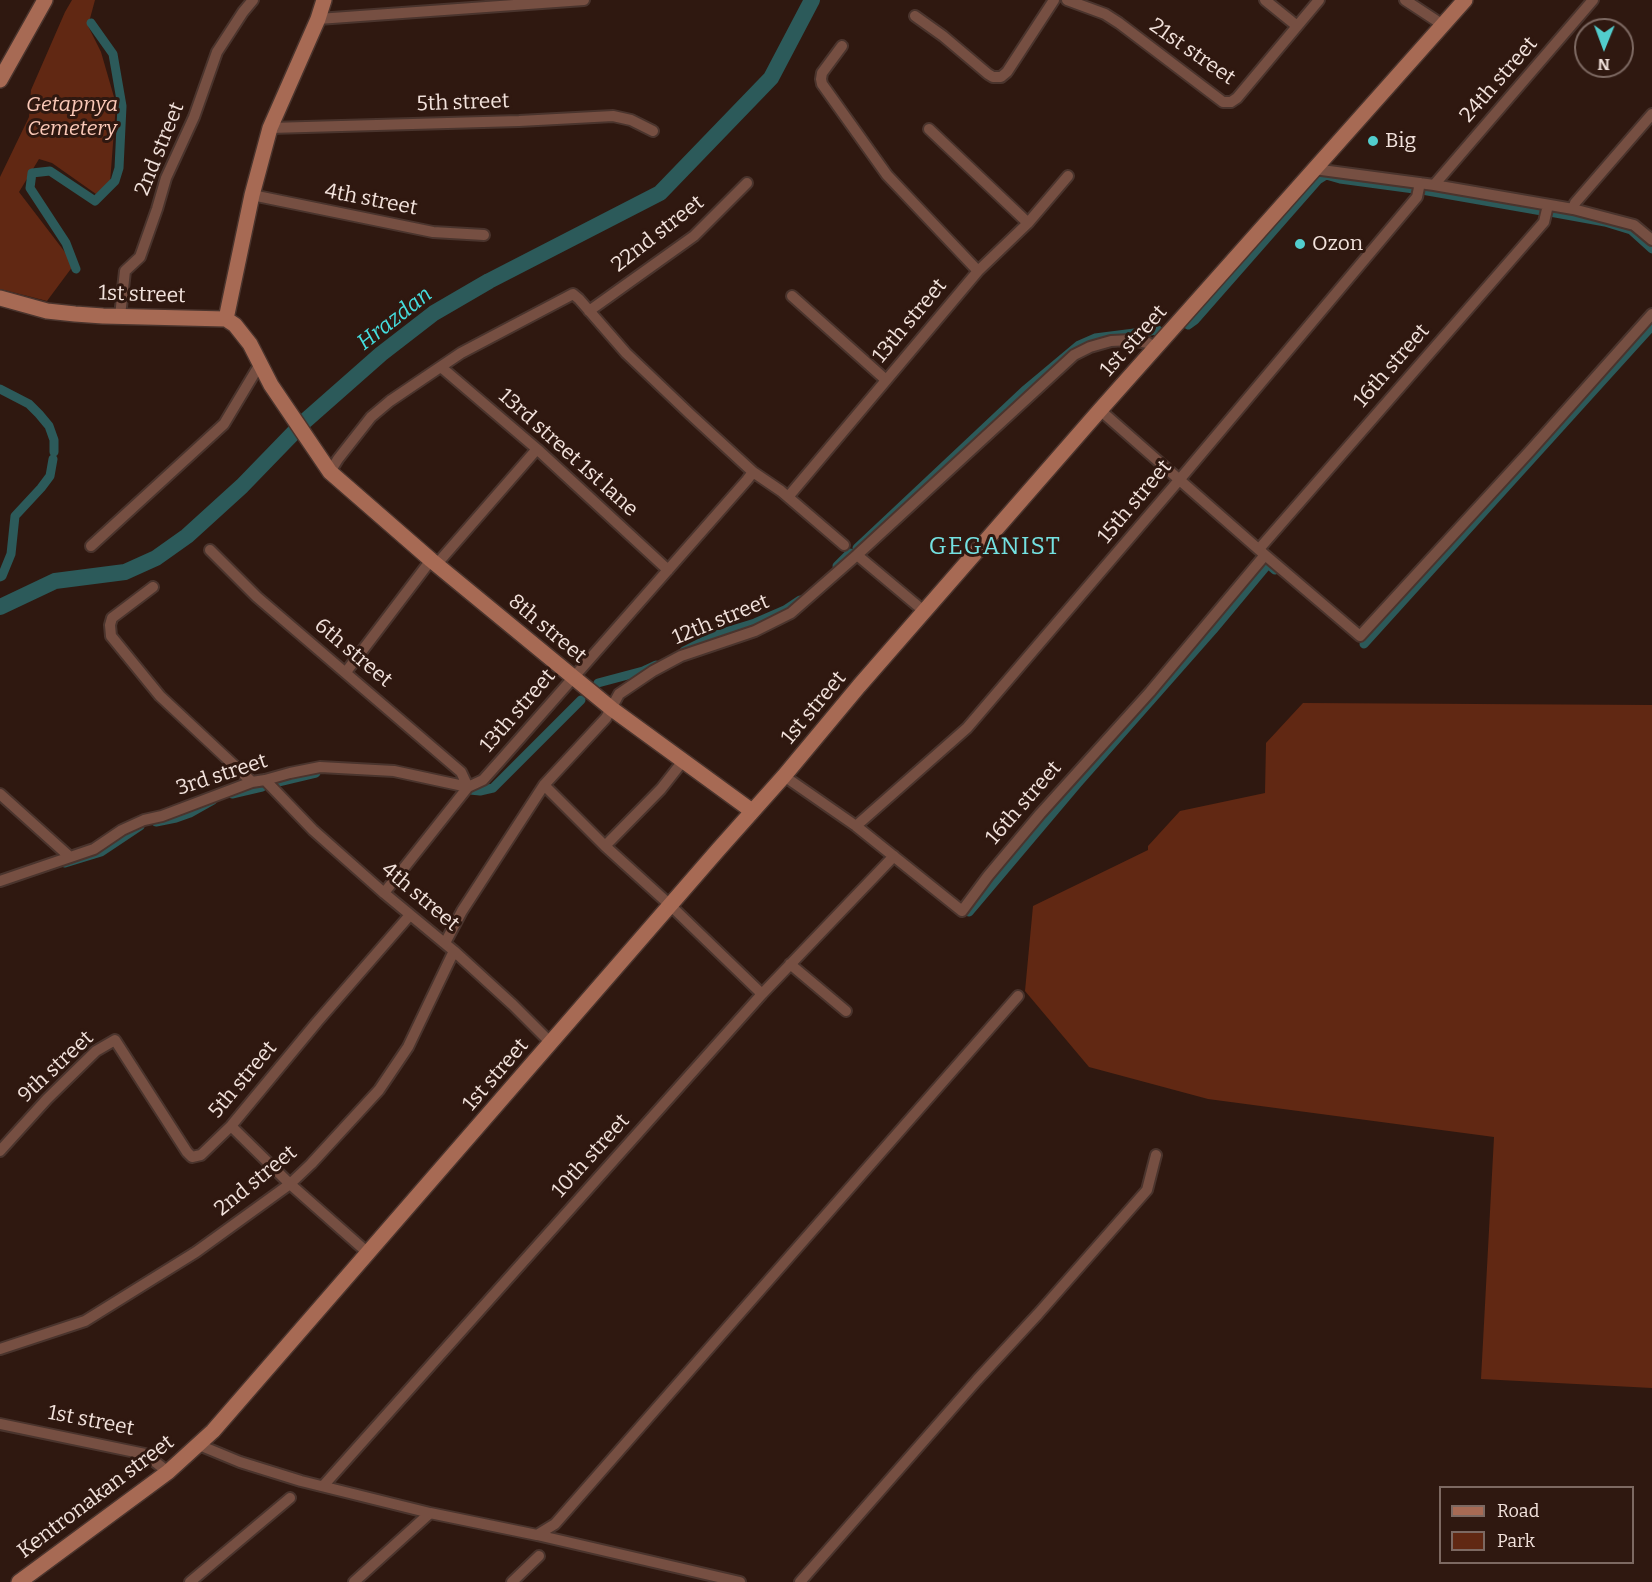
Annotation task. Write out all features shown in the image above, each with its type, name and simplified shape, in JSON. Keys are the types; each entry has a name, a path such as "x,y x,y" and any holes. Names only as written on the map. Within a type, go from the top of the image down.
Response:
{"main road":[{"path":"0,80 45,0"},
{"path":"260,364 250,344 235,325 226,319 252,195 270,128 318,19 324,0"},
{"name":"1st street","path":"199,1445 369,1253 1100,410 1465,0"},
{"name":"1st street","path":"0,298 47,311 103,316 226,319"},
{"name":"8th street","path":"260,364 271,385 328,470 573,678 752,811"},
{"name":"Kentronakan street","path":"19,1582 168,1472 199,1445"}],"street":[{"name":"2nd street","path":"120,316 125,271 140,257 166,178 194,117 217,52 253,0"},
{"path":"318,19 584,0"},
{"path":"915,16 988,74 997,77 1007,72 1054,0"},
{"name":"21st street","path":"1067,0 1105,14 1223,102 1231,102 1237,98 1297,26"},
{"path":"1265,0 1297,26 1318,0"},
{"path":"1405,0 1443,24"},
{"name":"24th street","path":"1434,185 1593,0"},
{"path":"842,46 822,73 822,84 887,175 978,271"},
{"path":"1573,209 1575,203 1652,114"},
{"name":"5th street","path":"270,128 613,116 631,120 653,131"},
{"path":"929,129 1028,223"},
{"path":"1314,169 1434,185 1573,209 1634,225 1652,240"},
{"name":"13th street","path":"788,497 978,271 1028,223 1068,176"},
{"name":"22nd street","path":"589,311 694,236 747,183"},
{"name":"15th street","path":"856,826 967,728 1417,197 1420,183"},
{"name":"4th street","path":"252,195 433,232 484,235"},
{"name":"16th street","path":"784,776 856,826 962,911 1040,814 1150,692 1262,552 1544,222 1548,205"},
{"path":"328,470 371,417 390,401 461,353 573,294 626,353 753,472 788,497 844,545"},
{"path":"792,296 886,380"},
{"path":"1100,410 1360,636 1652,314"},
{"name":"12th street","path":"445,943 462,911 544,785 606,718 619,694 653,671 681,656 755,631 791,613 1074,356 1090,347 1111,341 1131,340 1148,343 1156,348"},
{"path":"91,546 224,424 260,364"},
{"name":"13rd street 1st lane","path":"441,367 537,449 668,570"},
{"path":"346,672 434,562 537,449"},
{"name":"13th street","path":"384,893 468,787 483,780 753,472"},
{"name":"6th street","path":"210,550 257,597 461,772 468,787"},
{"path":"857,555 926,612"},
{"path":"153,587 112,618 111,636 160,696 252,782"},
{"path":"604,846 661,789 683,761"},
{"name":"3rd street","path":"0,881 94,849 122,830 144,820 162,816 252,782 321,768 394,771 468,787"},
{"name":"4th street","path":"265,780 313,830 454,951 551,1043"},
{"path":"544,785 604,846 670,905 762,994"},
{"path":"0,794 70,857"},
{"name":"10th street","path":"323,1486 762,994 894,856"},
{"name":"5th street","path":"115,1040 187,1152 192,1157 201,1155 231,1126 317,1022 411,915"},
{"name":"2nd street","path":"0,1349 85,1321 196,1252 290,1184 379,1090 408,1047 454,951"},
{"path":"790,964 846,1011"},
{"path":"537,1534 555,1524 1018,996"},
{"name":"9th street","path":"0,1150 96,1051 115,1040"},
{"path":"231,1126 290,1184 369,1253"},
{"path":"800,1582 1147,1190 1156,1155"},
{"name":"1st street","path":"0,1424 145,1454 168,1472"},
{"path":"199,1445 240,1462 323,1486 430,1513 537,1534 740,1582"},
{"path":"189,1582 290,1498"},
{"path":"354,1582 430,1513"},
{"path":"512,1582 539,1556"}],"green space":[{"name":"Getapnya Cemetery","path":"72,0 95,0 88,26 101,52 116,104 110,183 96,194 52,163 39,159 19,192 71,260 73,266 47,301 0,289 0,177 29,117 31,90"},
{"path":"1303,703 1652,705 1652,1388 1481,1379 1494,1137 1208,1099 1089,1067 1025,991 1033,906 1148,850 1148,846 1180,811 1265,793 1266,743"}],"waterway":[{"name":"Hrazdan","path":"0,607 55,581 125,572 156,558 187,536 242,486 305,421 381,354 434,313 489,281 660,193 771,78 812,0"},
{"path":"76,269 66,243 30,188 32,173 50,171 95,201 115,181 119,168 122,106 113,54 91,23"},
{"path":"1188,325 1195,320 1318,180 1326,175 1414,189"},
{"path":"1422,190 1542,211"},
{"path":"1550,212 1605,222 1631,230 1652,249"},
{"path":"1364,644 1652,326"},
{"path":"857,548 1024,391 1079,345 1095,338 1158,330"},
{"path":"0,389 29,404 39,414 49,426 54,440 54,452"},
{"path":"0,577 11,554 15,516 50,476 53,459"},
{"path":"837,566 850,553"},
{"path":"969,912 1268,564 1275,570"},
{"path":"684,651 716,635 755,623 785,610 800,600"},
{"path":"598,683 643,671 656,665"},
{"path":"470,790 480,791 493,788 581,700"},
{"path":"274,783 316,773"},
{"path":"232,794 262,787"},
{"path":"156,822 190,813 213,800"},
{"path":"65,863 101,852 140,826"}],"place":[{"name":"Big","path":"1373,141"},
{"name":"Ozon","path":"1300,244"}],"district":[{"name":"GEGANIST","path":"995,547"}]}
